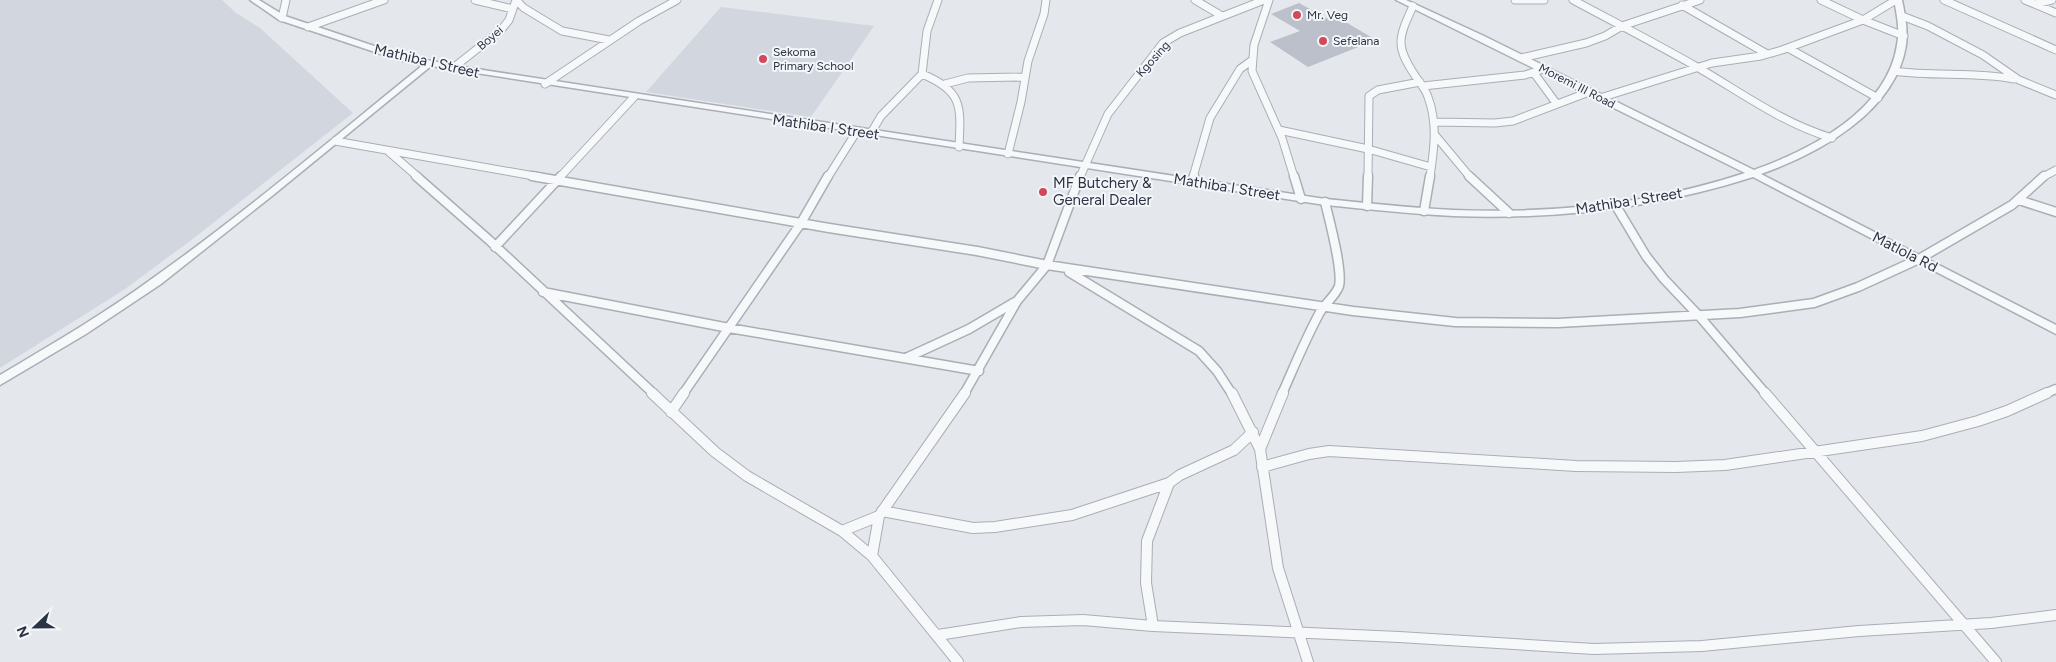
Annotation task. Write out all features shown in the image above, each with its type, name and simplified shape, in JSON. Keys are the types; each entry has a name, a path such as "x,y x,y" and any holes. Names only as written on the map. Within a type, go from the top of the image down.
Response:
{"street":[{"name":"Mathiba I Street","path":"254,0 282,18 402,58 545,84 1301,199 1424,211 1509,213 1616,206 1703,189 1754,174 1797,157 1832,138 1878,98 1894,71 1904,36 1902,16 1895,0"},
{"path":"282,18 286,0"},
{"path":"308,27 384,0"},
{"path":"475,0 513,9"},
{"path":"516,0 524,8 562,31 609,40"},
{"name":"Boyei","path":"453,68 501,30 509,20 516,0"},
{"path":"545,84 609,40 677,0"},
{"path":"871,133 881,116 922,74 927,31 938,0"},
{"path":"1008,154 1028,61 1044,14 1046,0"},
{"path":"1194,0 1222,16"},
{"name":"Kgosing","path":"1017,301 1047,265 1084,166 1108,114 1163,43 1180,33 1264,0"},
{"path":"1269,0 1254,44 1251,61 1255,79 1279,130 1301,199"},
{"name":"Moremi III Road","path":"1400,0 1754,174"},
{"path":"1515,0 1544,0"},
{"path":"1573,0 1697,66 1782,119 1808,131 1832,138"},
{"path":"1521,58 1586,43 1622,26 1700,0"},
{"path":"1821,0 1863,20 1904,36"},
{"path":"1600,98 1697,66 1767,54 1788,48 1863,20 1895,0"},
{"path":"1944,0 2056,50"},
{"path":"2025,0 2056,13"},
{"path":"2035,4 2052,0"},
{"path":"1682,5 1767,54"},
{"path":"1413,6 1401,33 1400,46 1410,68 1422,84 1430,101 1435,122 1431,168 1424,211"},
{"path":"1902,16 1932,28 1983,55 2019,80"},
{"path":"1788,48 1847,83 1878,98"},
{"path":"402,58 410,65 411,70 403,86"},
{"path":"1192,182 1210,118 1240,69 1251,61"},
{"path":"0,381 82,332 156,281 430,64"},
{"path":"403,86 426,75 453,68"},
{"path":"1367,206 1369,96 1378,90 1534,73 1543,69"},
{"path":"1894,71 1926,76 1987,74 2019,80 2056,95"},
{"path":"1534,73 1556,103"},
{"path":"922,74 945,84 952,91 959,109 960,147"},
{"path":"945,84 968,78 1025,77"},
{"path":"1435,122 1496,123 1513,120 1589,92"},
{"path":"495,247 634,97"},
{"path":"1279,130 1368,149 1431,168"},
{"path":"671,412 801,223 840,156 857,131"},
{"path":"1435,135 1476,184 1509,213"},
{"path":"335,141 801,223 977,251 1064,269 1400,317 1485,324 1558,324 1700,317 1814,304 1858,288 1919,259 2018,200 2044,176 2056,170"},
{"path":"388,151 495,247 715,452 747,476 842,531 872,556 958,662"},
{"name":"Matlola Rd","path":"1754,174 2056,330"},
{"path":"2018,200 2056,212"},
{"path":"1260,448 1306,336 1323,306 1337,291 1340,274 1325,202"},
{"path":"1616,206 1646,256 1664,279 1700,317 1996,662"},
{"path":"1064,269 1199,351 1216,369 1260,448 1278,568 1308,662"},
{"path":"542,292 729,328 978,371"},
{"path":"905,358 969,329 1017,301"},
{"path":"872,556 880,514 978,371 1017,301"},
{"path":"1262,467 1309,454 1329,451 1563,465 1695,468 1768,460 1815,450 1892,441 1931,434 2007,411 2056,389"},
{"path":"842,531 880,514 966,527 995,527 1072,515 1169,483 1180,475 1234,450 1252,432"},
{"path":"1153,626 1146,583 1147,541 1169,483"},
{"path":"938,635 1021,622 1083,620 1153,626 1299,631 1603,649 1702,646 1859,631 1964,625 2056,615"}],"shaded area":[{"path":"0,0 222,0 236,13 260,28 353,113 194,238 125,289 0,368"},
{"name":"Sekoma Primary School","path":"721,7 874,26 811,117 646,92"}],"building":[{"name":"Sefelana","path":"1299,3 1330,20 1337,17 1376,40 1308,67 1270,42 1300,31 1271,14"}],"place":[{"name":"Mr. Veg","path":"1297,15"},
{"name":"Sefelana","path":"1323,41"},
{"name":"Sekoma Primary School","path":"763,59"},
{"name":"MF Butchery & General Dealer","path":"1043,192"}]}
